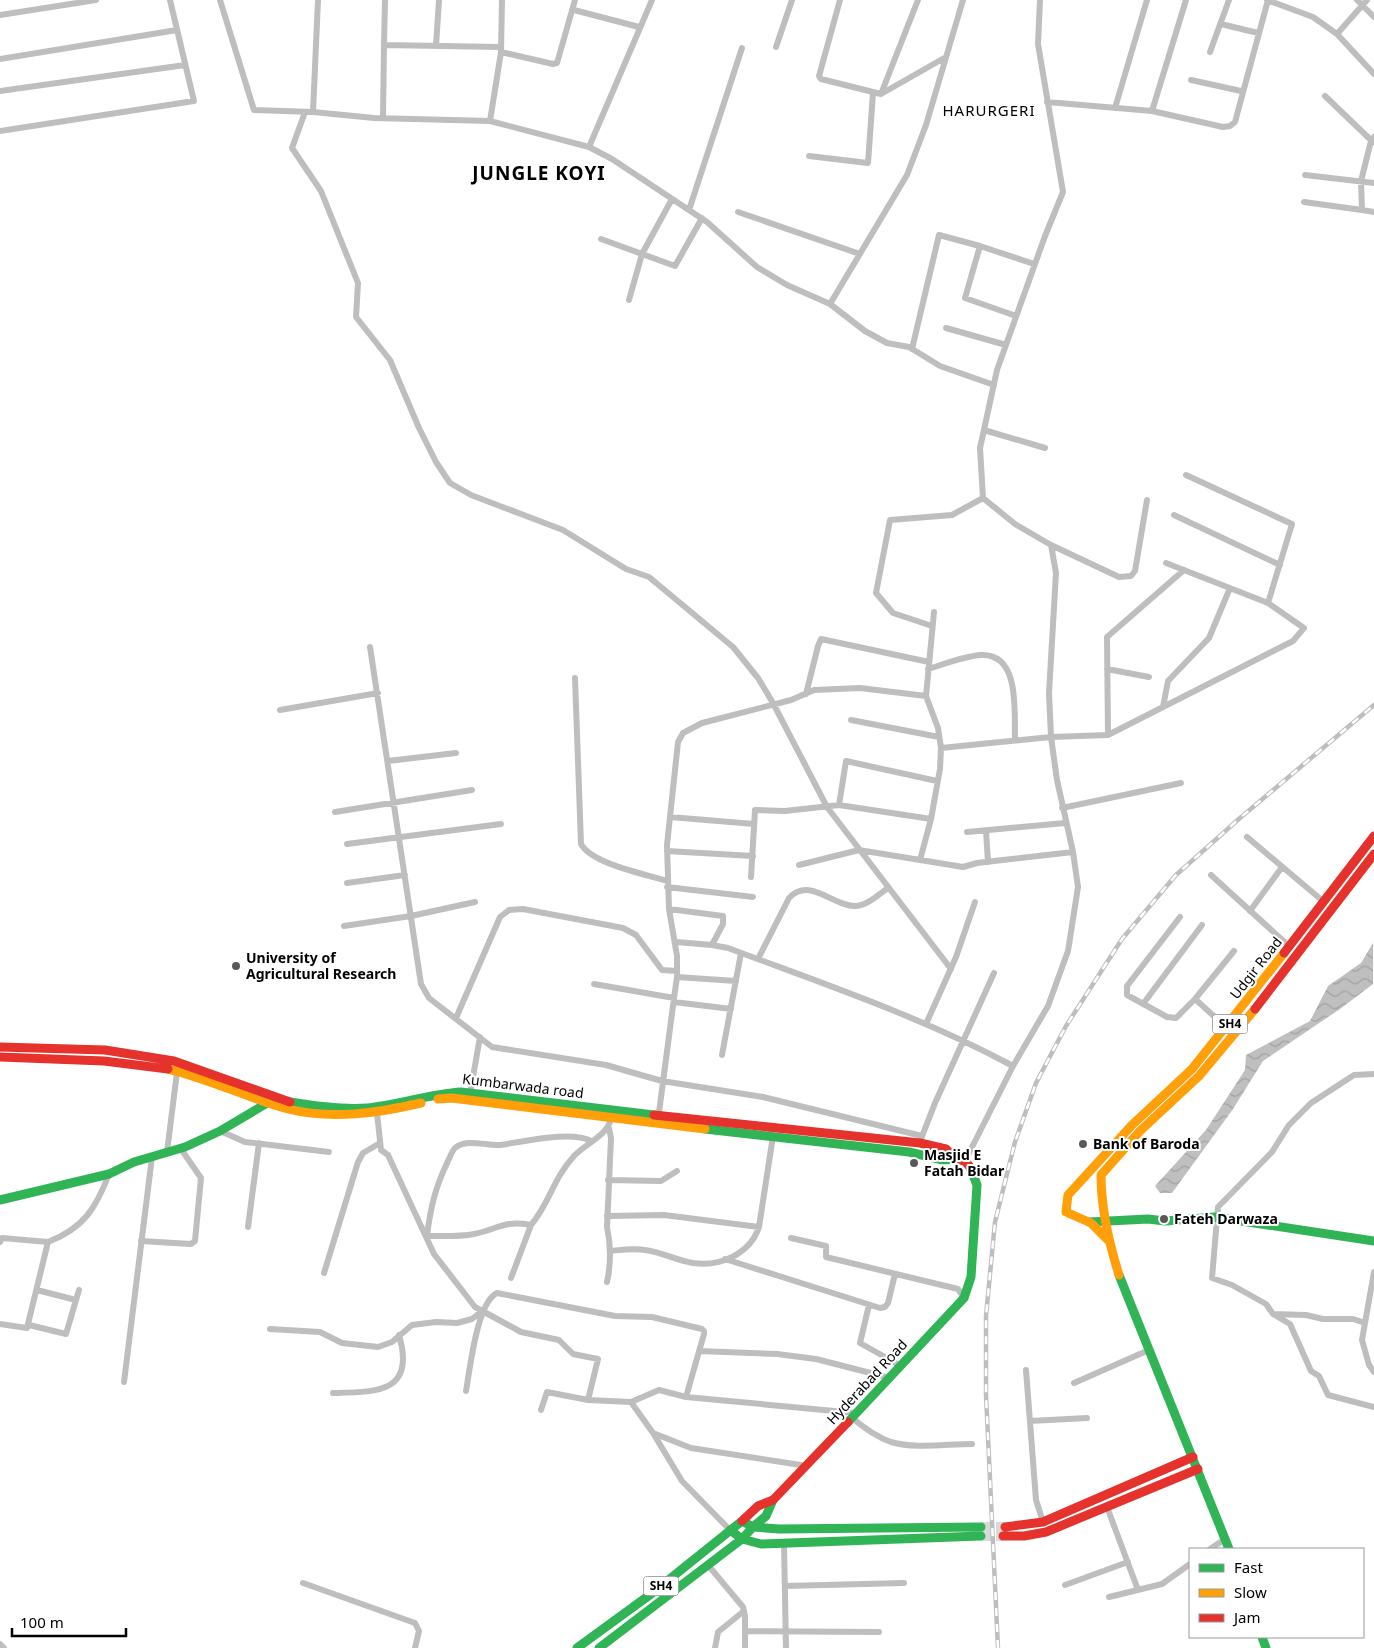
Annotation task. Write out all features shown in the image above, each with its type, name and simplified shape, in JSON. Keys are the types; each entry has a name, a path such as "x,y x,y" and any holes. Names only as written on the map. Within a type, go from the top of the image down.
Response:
{"main road":[{"name":"Udgir Road","path":"1089,1222 1070,1216 1066,1212 1065,1203 1068,1196 1132,1125 1192,1069 1227,1028 1374,836"},
{"name":"Udgir Road","path":"1106,1222 1100,1182 1104,1170 1140,1131 1199,1076 1233,1037 1374,854"},
{"name":"Kumbarwada road","path":"0,1047 105,1050 188,1064 291,1102 316,1106 366,1108 448,1092 773,1136 909,1152 943,1160 961,1160"},
{"name":"Kumbarwada road","path":"0,1057 107,1060 177,1072 290,1109 317,1114 377,1113 452,1098 610,1124 658,1119 921,1139 946,1148 961,1160 972,1169 978,1185 971,1277"},
{"path":"0,1200 108,1174 134,1162 181,1149 220,1131 269,1102"},
{"path":"1089,1222 1148,1219 1165,1221 1215,1217 1374,1241"},
{"path":"1089,1222 1109,1242"},
{"path":"1106,1222 1109,1242 1121,1284 1198,1469 1228,1548"},
{"name":"Hyderabad Road","path":"599,1648 742,1539 766,1516 773,1500 964,1298 971,1277"},
{"path":"1193,1457 1043,1522 1004,1531 1024,1536 1046,1532 1198,1469"},
{"name":"Hyderabad Road","path":"578,1648 651,1594 758,1506 773,1500"},
{"path":"730,1530 742,1539 761,1544 981,1531 786,1530 753,1527 742,1521"}],"street":[{"path":"0,16 96,0"},
{"path":"0,132 194,100 170,0"},
{"path":"220,0 254,110 313,112 384,118 490,121 589,147 612,159 702,218 757,267 787,285 830,304 865,331 887,343 912,349 940,366 994,384"},
{"path":"313,112 318,0"},
{"path":"384,118 385,0"},
{"path":"436,46 439,0"},
{"path":"490,121 501,49 502,0"},
{"path":"384,45 501,49 553,64 557,63 574,10 575,0"},
{"path":"589,147 639,26 652,0"},
{"path":"776,47 792,0"},
{"path":"840,0 819,77 881,94 946,57"},
{"path":"881,94 918,0"},
{"path":"830,304 907,175 926,125 963,0"},
{"path":"1040,0 1038,44 1063,192 1034,264 994,384 980,448 983,498 1015,524 1051,545 1120,577 1131,576 1135,570 1147,500"},
{"path":"1115,108 1148,0"},
{"path":"1152,111 1186,0"},
{"path":"1210,52 1229,0"},
{"path":"1047,102 1152,111 1223,127 1230,126 1235,122 1241,91 1268,0 1313,17 1337,34 1374,74"},
{"path":"1357,0 1365,3 1374,17"},
{"path":"1337,34 1365,3"},
{"path":"574,10 639,26"},
{"path":"1221,24 1258,33"},
{"path":"0,59 177,30"},
{"path":"689,210 742,48"},
{"path":"0,91 185,65"},
{"path":"1191,80 1241,91"},
{"path":"809,156 868,163 873,93"},
{"path":"1325,96 1373,140 1361,181 1362,210"},
{"path":"305,112 292,148 321,190 358,283 356,317 390,360 419,428 447,479 466,492 563,530 626,569 650,577 733,647 758,678 773,703 827,807 951,969"},
{"path":"1305,175 1374,183"},
{"path":"629,300 642,254 672,199"},
{"path":"1304,202 1374,212"},
{"path":"738,212 860,254"},
{"path":"601,239 675,266 702,218"},
{"path":"912,349 939,235 1034,264"},
{"path":"980,246 965,298 1016,316"},
{"path":"946,328 1006,345"},
{"path":"984,430 1045,448"},
{"path":"1186,475 1292,524 1268,603"},
{"path":"932,626 893,613 876,593 890,520 952,515 983,498"},
{"path":"1174,515 1280,565"},
{"path":"961,1160 1048,1006 1068,952 1078,887 1073,852 1062,808 1051,737 1049,693 1056,574 1051,545"},
{"path":"941,748 1051,737 1108,735 1293,641 1304,628 1268,603 1166,563"},
{"path":"1108,735 1107,637 1184,570"},
{"path":"1163,707 1168,681 1208,640 1230,588"},
{"path":"920,860 931,819 941,748 926,696 934,612"},
{"path":"806,694 821,639 929,665 981,655 991,656 1001,662 1012,679 1015,740"},
{"path":"370,647 423,989 429,998 492,1047 606,1065 662,1081 763,1097 921,1139 963,1039 994,972"},
{"path":"1107,669 1149,677"},
{"path":"575,678 581,844 590,856 667,884 753,897"},
{"path":"658,1119 677,974 676,942 669,909 667,851 678,742 683,733 702,723 773,703 791,700 814,690 860,688 926,696"},
{"path":"280,710 378,693"},
{"path":"851,720 939,737"},
{"path":"388,761 456,753"},
{"path":"839,806 846,761 937,781"},
{"path":"1062,808 1181,783"},
{"path":"335,812 472,790"},
{"path":"752,876 755,810 785,811 839,806 931,819"},
{"path":"670,817 754,824"},
{"path":"967,832 1065,822"},
{"path":"347,844 400,839 501,824"},
{"path":"986,831 988,862"},
{"path":"1247,837 1324,902"},
{"path":"799,865 859,850 963,867 988,862 1073,852"},
{"path":"667,851 752,856"},
{"path":"1250,911 1282,867"},
{"path":"347,883 405,875"},
{"path":"1211,876 1290,947"},
{"path":"758,959 789,898 796,892 811,890 846,904 858,906 888,888"},
{"path":"344,926 411,916 475,902"},
{"path":"926,1024 951,969 974,902"},
{"path":"456,1018 500,917 508,910 523,909 623,928 636,935 662,970 677,974 736,981"},
{"path":"669,909 723,916 723,924 712,944"},
{"path":"1180,917 1125,989 1126,994 1167,1017 1176,1018 1195,999 1234,952"},
{"path":"1143,1004 1202,925"},
{"path":"676,942 712,944 758,959 963,1039 1013,1066"},
{"path":"722,1055 741,953"},
{"path":"594,984 731,1009"},
{"path":"1195,999 1227,1028"},
{"path":"470,1094 480,1037"},
{"path":"167,1152 177,1072"},
{"path":"1372,1405 1328,1395 1320,1376 1311,1371 1290,1324 1272,1314 1266,1304 1232,1285 1212,1278 1215,1217 1218,1207 1272,1152 1289,1125 1311,1102 1354,1075 1374,1074"},
{"path":"377,1113 380,1150 388,1155 439,1262 475,1307 521,1332 559,1340 573,1354 598,1359 588,1400"},
{"path":"511,1278 531,1225 540,1213 558,1174 610,1124"},
{"path":"607,1282 610,1250 607,1216 610,1124"},
{"path":"220,1131 238,1140 328,1152"},
{"path":"426,1236 432,1200 454,1149 463,1144 499,1145 559,1136 584,1137 591,1141"},
{"path":"610,1250 642,1249 699,1263 725,1259 740,1253 754,1237 759,1227 773,1136"},
{"path":"248,1227 259,1143"},
{"path":"324,1273 358,1162 363,1153 380,1143"},
{"path":"141,1241 191,1244 195,1242 200,1178 181,1149"},
{"path":"124,1382 152,1157"},
{"path":"608,1180 661,1181 677,1171"},
{"path":"0,1242 2,1238 48,1242 60,1237 81,1223 98,1203 108,1174"},
{"path":"607,1216 664,1216 759,1227"},
{"path":"426,1236 472,1234 504,1223 516,1222 531,1225"},
{"path":"791,1238 826,1246 826,1257 958,1289 964,1298"},
{"path":"0,1324 24,1330 29,1325 48,1242"},
{"path":"725,1259 869,1305 884,1307 888,1302 894,1274"},
{"path":"1374,1272 1371,1310 1365,1323 1362,1340 1369,1365 1374,1372"},
{"path":"37,1290 76,1300"},
{"path":"29,1325 66,1334 79,1290"},
{"path":"466,1391 482,1311 491,1296 497,1293 615,1316 652,1316 704,1331 686,1396"},
{"path":"869,1305 860,1343 901,1366"},
{"path":"270,1330 320,1332 342,1343 378,1347 388,1344 416,1323 457,1323 472,1319 482,1311"},
{"path":"1272,1314 1306,1315 1323,1319 1352,1319 1365,1323"},
{"path":"333,1393 374,1392 397,1379 404,1369 399,1335"},
{"path":"1074,1383 1149,1350"},
{"path":"699,1351 778,1354 816,1359 890,1378"},
{"path":"1026,1370 1036,1500 1043,1522"},
{"path":"541,1410 547,1392 588,1400 631,1402 659,1390 686,1396 854,1415 874,1434 890,1442 904,1444 972,1444"},
{"path":"631,1402 653,1433 682,1481 730,1530"},
{"path":"1030,1422 1087,1418"},
{"path":"653,1433 691,1448 807,1466"},
{"path":"1107,1508 1138,1590"},
{"path":"1211,1548 1224,1539"},
{"path":"784,1543 786,1648"},
{"path":"1065,1585 1128,1562"},
{"path":"708,1565 737,1598 744,1611 745,1648"},
{"path":"1109,1597 1166,1582 1189,1565"},
{"path":"303,1583 415,1623 418,1626 419,1632 415,1648"},
{"path":"785,1586 904,1583"},
{"path":"715,1648 718,1632 744,1611"},
{"path":"745,1631 879,1632"},
{"path":"0,1644 4,1648"}],"water":[{"path":"1373,943 1373,984 1340,1009 1263,1061 1233,1109 1172,1193 1160,1193 1155,1186 1206,1130 1245,1070 1246,1055 1310,1021 1328,986 1361,963"}],"tunnel":[{"path":"981,1527 1005,1527"},
{"path":"981,1536 1003,1536"}],"railway":[{"path":"998,1648 986,1395 986,1316 995,1222 1015,1142 1036,1083 1066,1026 1122,939 1176,875 1240,818 1374,705"}],"traffic: fast":[{"path":"290,1102 338,1108 367,1108 461,1092 654,1115"},
{"path":"0,1200 109,1174 134,1162 185,1147 220,1131 269,1102"},
{"path":"705,1129 909,1152 943,1160 956,1159"},
{"path":"848,1422 964,1298 971,1277 977,1185 970,1167"},
{"path":"1089,1222 1148,1219 1165,1221 1215,1217 1374,1241"},
{"path":"1119,1275 1229,1548"},
{"path":"753,1527 766,1516 773,1500"},
{"path":"577,1648 651,1594 742,1521 753,1527 779,1529 981,1527"},
{"path":"599,1648 742,1539 753,1527"},
{"path":"730,1530 742,1539 761,1544 981,1536"},
{"path":"1262,1638 1266,1648"}],"traffic: slow":[{"path":"1109,1241 1091,1223 1066,1212 1068,1195 1132,1125 1192,1069 1284,953"},
{"path":"1119,1275 1106,1226 1101,1175 1140,1131 1199,1076 1255,1009"},
{"path":"168,1069 199,1078 273,1105 305,1112 338,1115 355,1114 421,1103"},
{"path":"438,1099 452,1098 705,1129"}],"traffic: jam":[{"path":"1284,953 1374,836"},
{"path":"1255,1009 1374,854"},
{"path":"0,1047 105,1050 174,1061 290,1102"},
{"path":"0,1057 104,1061 168,1069"},
{"path":"654,1115 920,1143 946,1149 956,1159 965,1161 970,1167"},
{"path":"742,1521 758,1506 773,1500 848,1422"},
{"path":"1005,1527 1043,1522 1193,1457"},
{"path":"1003,1536 1024,1536 1046,1532 1198,1469"}],"place":[{"name":"University of Agricultural Research","path":"236,966"},
{"name":"Bank of Baroda","path":"1083,1144"},
{"name":"Masjid E Fatah Bidar","path":"914,1163"},
{"name":"Fateh Darwaza","path":"1164,1219"}],"district":[{"name":"HARURGERI","path":"989,111"},
{"name":"JUNGLE KOYI","path":"539,173"}]}
